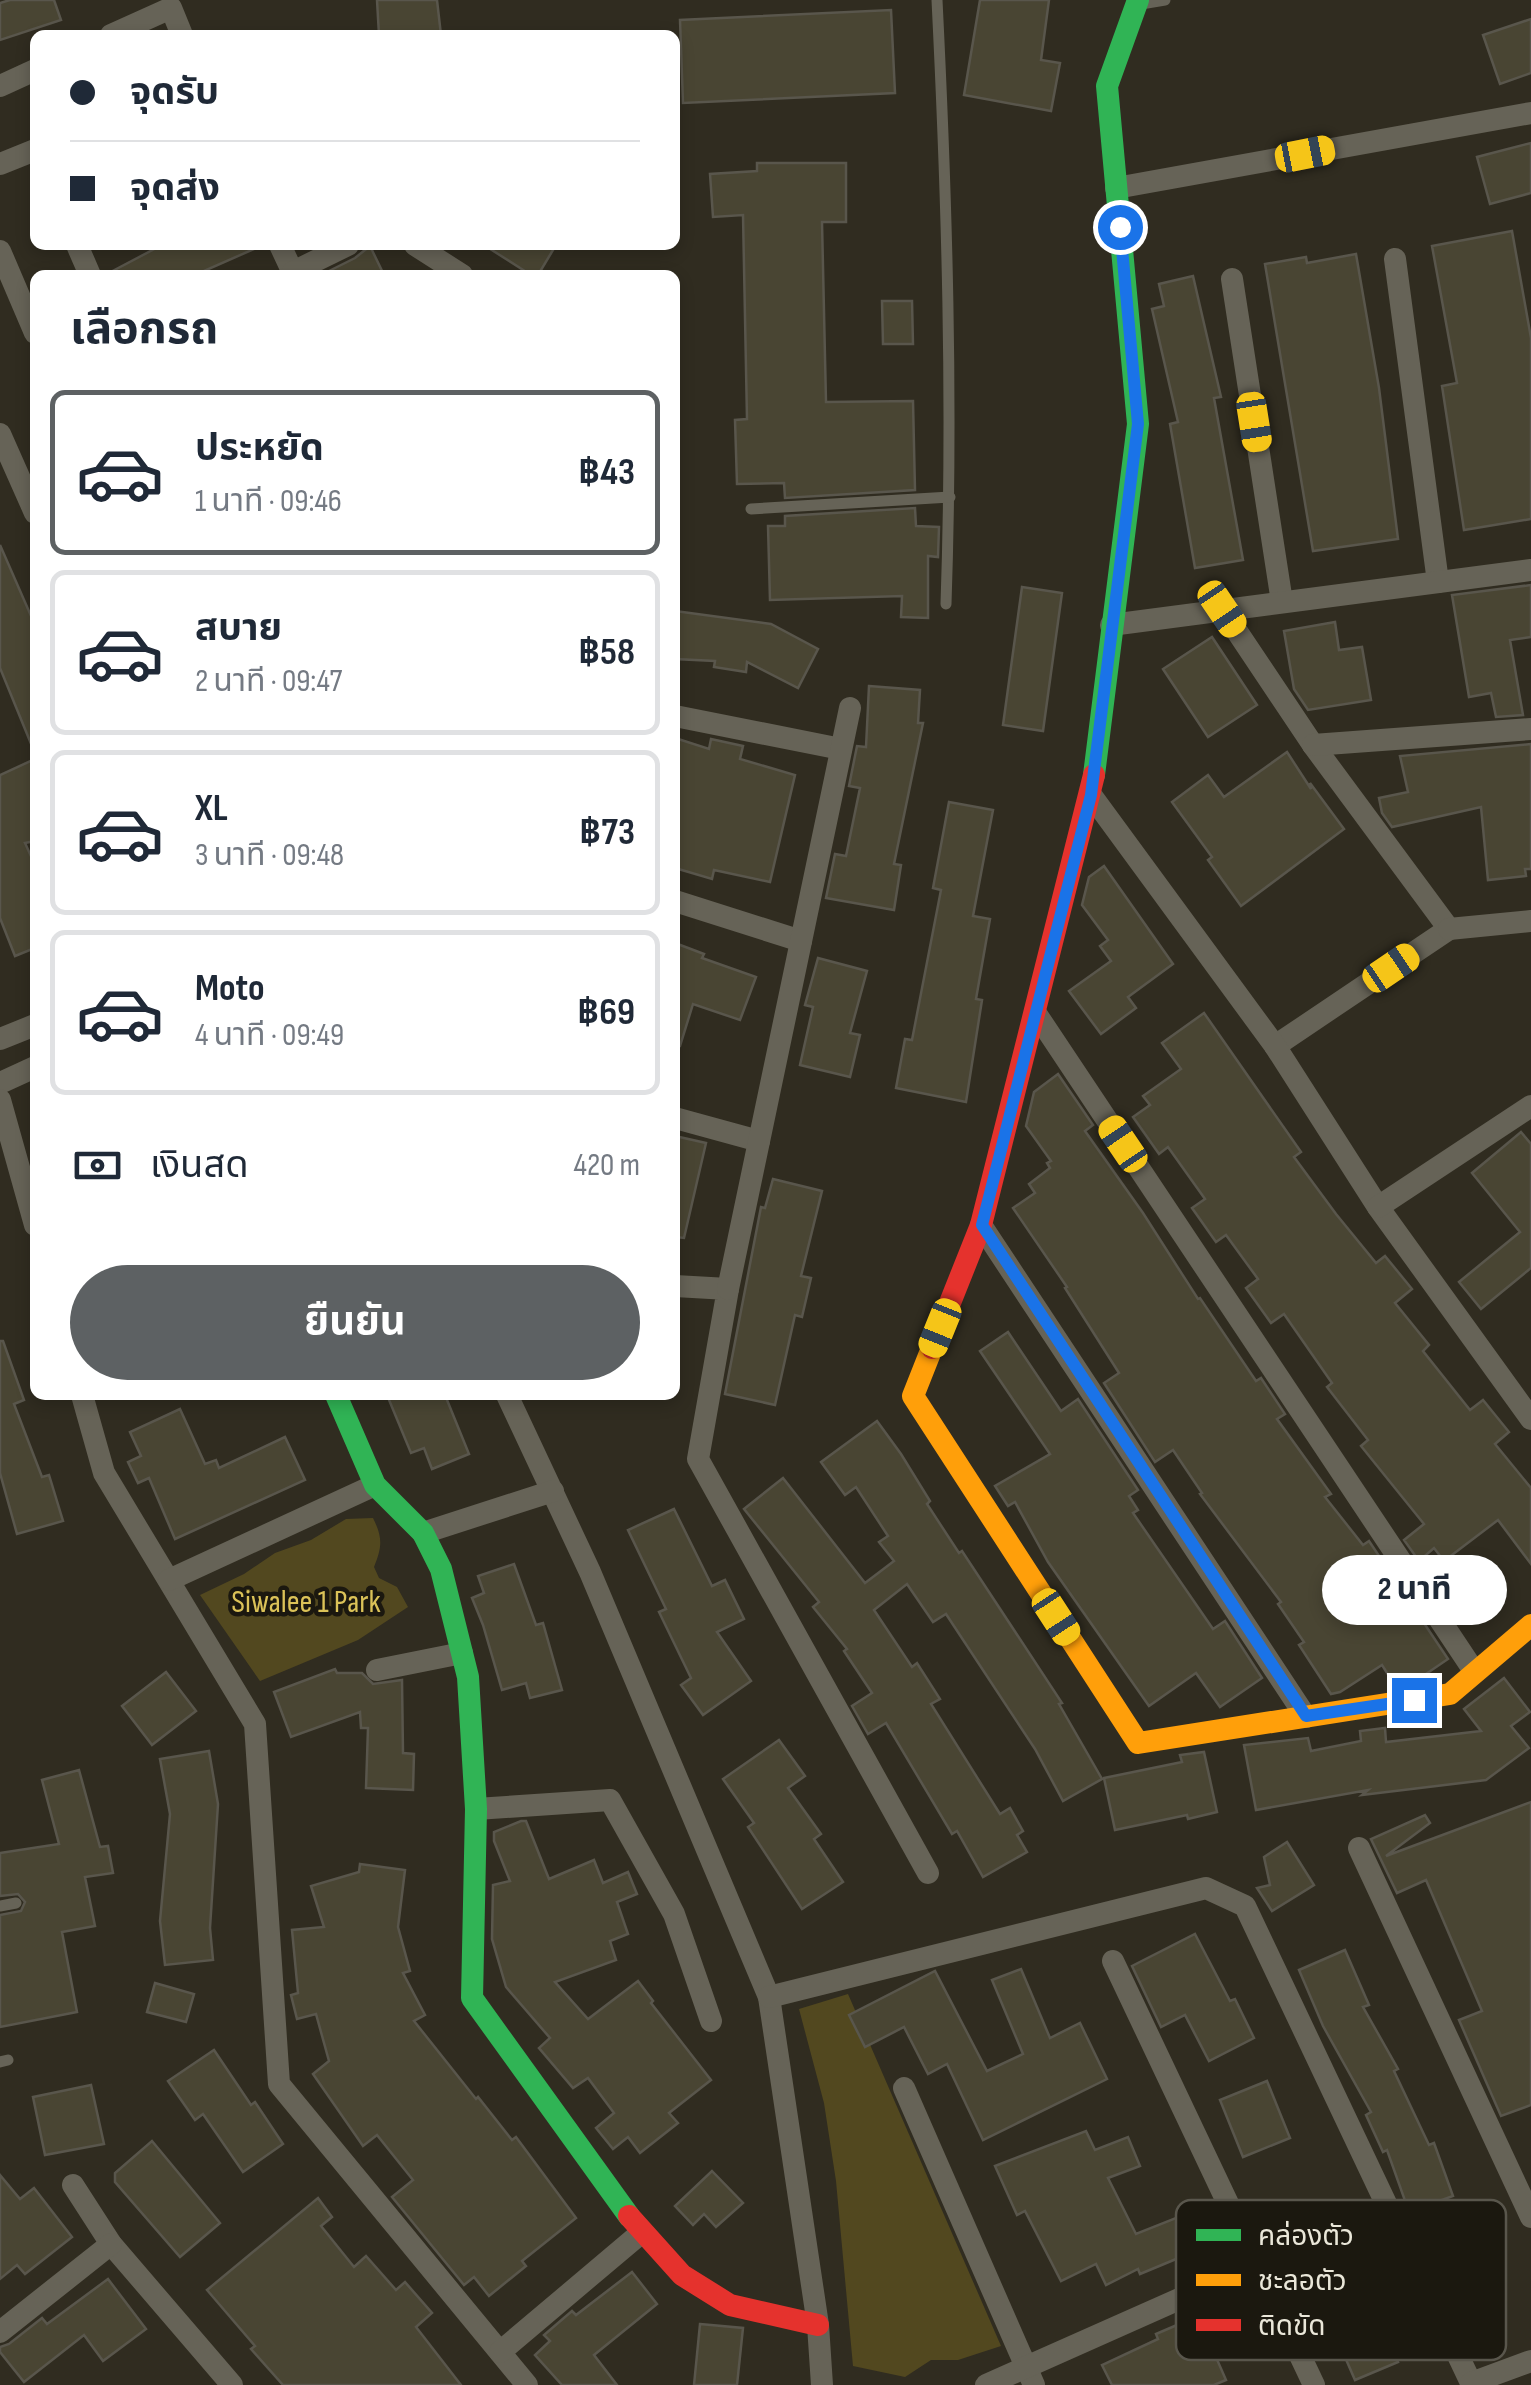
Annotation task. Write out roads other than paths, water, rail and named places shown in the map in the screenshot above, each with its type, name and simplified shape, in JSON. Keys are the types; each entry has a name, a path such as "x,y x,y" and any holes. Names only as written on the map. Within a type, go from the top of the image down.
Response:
{"street":[{"path":"1137,2 1107,86 1138,424 1091,795 982,1225 913,1396 1138,1743 1450,1694 1531,1625"},
{"path":"121,30 170,4 180,30"},
{"path":"0,86 30,72"},
{"path":"1116,188 1531,113"},
{"path":"0,164 30,152"},
{"path":"301,270 339,250"},
{"path":"424,250 454,270"},
{"path":"0,251 30,321"},
{"path":"1395,259 1438,582"},
{"path":"1232,279 1282,602"},
{"path":"0,434 30,502"},
{"path":"1111,625 1531,570"},
{"path":"1222,609 1314,746 1449,929"},
{"path":"850,708 728,1289 698,1459 928,1873"},
{"path":"680,717 842,749"},
{"path":"1314,746 1531,729"},
{"path":"1091,795 1275,1046 1378,1207 1531,1419"},
{"path":"680,903 801,942"},
{"path":"1275,1046 1449,929 1531,921"},
{"path":"1035,1012 1474,1671"},
{"path":"0,1039 30,1026"},
{"path":"0,1083 30,1069"},
{"path":"0,1100 30,1208"},
{"path":"1378,1207 1531,1106"},
{"path":"680,1119 759,1141"},
{"path":"982,1225 1306,1716"},
{"path":"680,1286 728,1289"},
{"path":"83,1400 104,1473 255,1724 279,2084 527,2385"},
{"path":"338,1400 375,1485 423,1533 441,1570 468,1677 476,1809 472,1998 642,2233 682,2275 730,2305 818,2325"},
{"path":"510,1400 590,1572 769,1997 818,2325 822,2385"},
{"path":"169,1580 375,1485"},
{"path":"423,1533 552,1491"},
{"path":"377,1670 462,1653"},
{"path":"476,1809 610,1800 674,1914 711,2021"},
{"path":"1359,1848 1531,2217"},
{"path":"769,1997 1206,1888 1245,1906 1384,2200"},
{"path":"1113,1961 1227,2200"},
{"path":"904,2088 1030,2376"},
{"path":"73,2184 111,2244 232,2385"},
{"path":"500,2352 642,2233"},
{"path":"0,2332 111,2244"},
{"path":"986,2385 1030,2376 1176,2304"},
{"path":"1302,2360 1314,2385"},
{"path":"1460,2360 1471,2384 1531,2361"}],"lane":[{"path":"937,0 944,131 950,498 946,604"},
{"path":"1137,2 1165,0"},
{"path":"751,509 950,498"},
{"path":"0,1906 16,1902"}],"park label":[{"name":"Siwalee 1 Park","path":"306,1601"}]}
